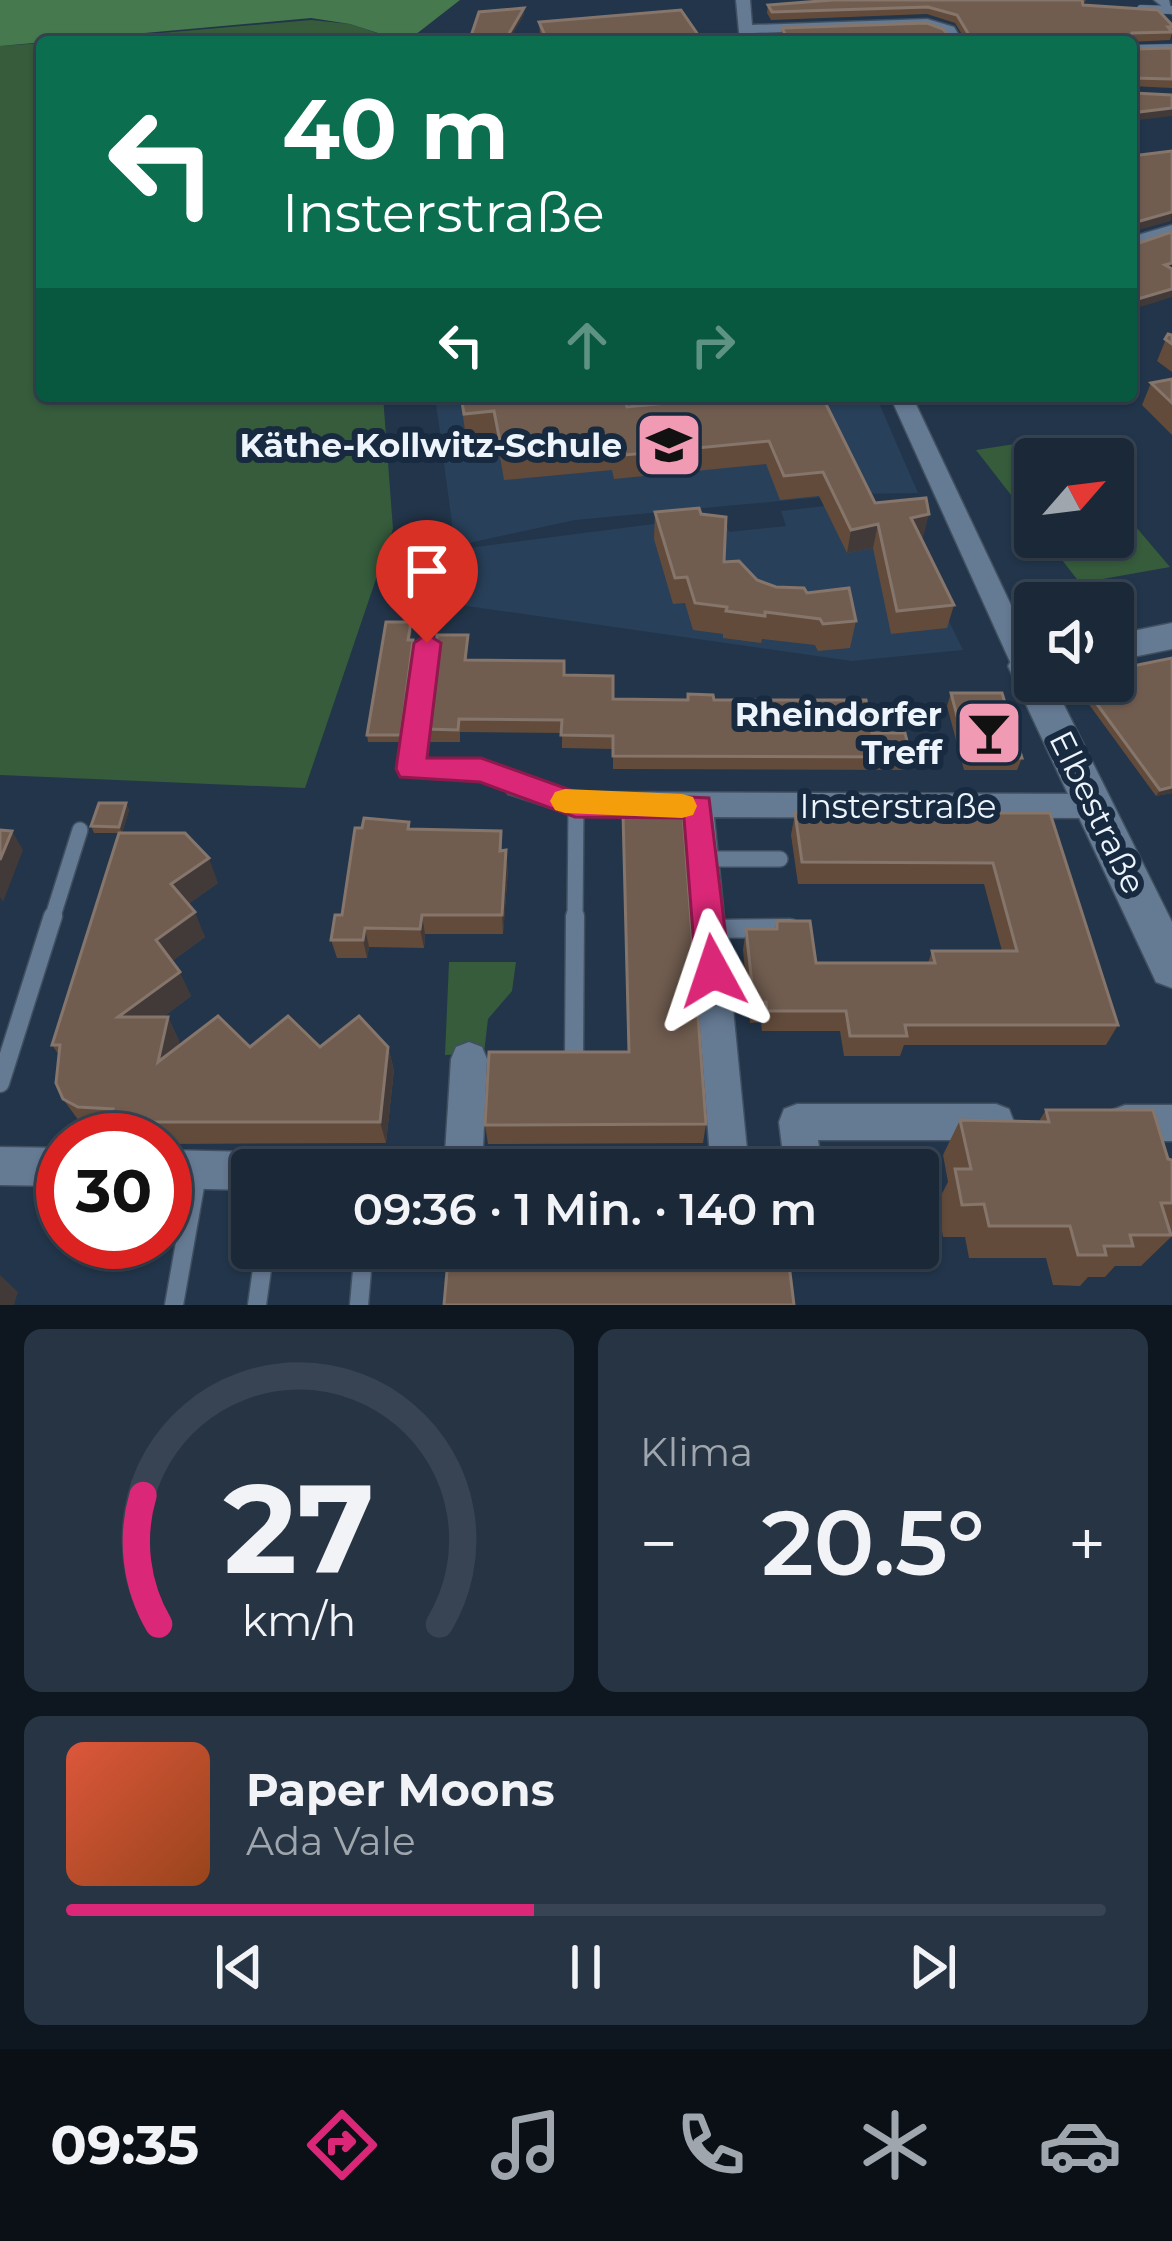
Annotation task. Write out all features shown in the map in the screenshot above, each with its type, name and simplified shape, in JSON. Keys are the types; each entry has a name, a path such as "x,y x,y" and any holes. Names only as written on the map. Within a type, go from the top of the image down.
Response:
{"main road":[{"path":"1134,644 1172,636"},
{"name":"Elbestraße","path":"1048,702 1172,968"}],"street":[{"path":"743,0 746,35 927,23 949,30 952,36"},
{"path":"1161,0 1172,10"},
{"path":"1137,241 1172,230"},
{"name":"Elbestraße","path":"904,402 1014,632"},
{"name":"Insterstraße","path":"519,786 575,804 1097,806"},
{"path":"698,806 728,1149"},
{"path":"465,1149 469,1059"},
{"path":"801,1149 797,1122 1035,1123"},
{"path":"1081,1123 1172,1123"},
{"path":"0,1166 36,1167"},
{"path":"192,1169 231,1170"}],"lane":[{"path":"1126,9 1172,10"},
{"path":"1137,49 1172,48"},
{"path":"427,643 411,769 481,770 519,786"},
{"path":"574,1057 575,804"},
{"path":"0,1083 80,830"},
{"path":"703,859 780,859"},
{"path":"709,929 790,928"},
{"path":"174,1305 176,1269"},
{"path":"256,1305 262,1269"},
{"path":"359,1305 362,1269"}],"shaded area":[{"name":"Käthe-Kollwitz-Schule","path":"436,402 879,402 918,493 855,494 575,520 455,546"},
{"path":"860,502 895,510 963,650 852,661 460,605 453,550 723,515 729,532 786,526 781,511"}],"green space":[{"path":"0,0 460,0 414,36 387,36 311,18 111,36 36,36 36,43 0,46"},
{"path":"311,20 350,24 386,36 127,36"},
{"path":"36,43 36,402 383,402 393,529 305,788 0,775 0,46"},
{"path":"1014,444 1014,499 976,450"},
{"path":"1134,525 1170,567 1086,582 1079,582 1060,558 1134,558"},
{"path":"449,962 516,962 512,991 488,1019 484,1053 445,1055"}],"building":[{"path":"833,0 1082,0 1083,5 1158,10 1172,25 1168,27 1172,32 963,36 969,35 957,15 928,7 772,12 768,5"},
{"path":"524,8 508,36 471,36 479,12"},
{"path":"681,10 699,36 545,36 539,22"},
{"path":"927,23 949,36 786,36 782,28"},
{"path":"1172,48 1172,79 1137,78 1137,49"},
{"path":"1137,93 1172,95 1172,108 1137,112"},
{"path":"1172,151 1172,212 1137,222 1137,155"},
{"path":"1172,232 1172,263 1165,265 1172,269 1172,289 1137,299 1137,244"},
{"path":"1172,379 1172,403 1151,383"},
{"path":"462,402 626,402 627,407 677,402 825,402 875,503 926,498 929,514 911,518 954,605 897,611 878,524 851,530 823,472 784,476 769,441 615,456 612,446 503,457 494,411 464,414"},
{"path":"699,508 701,514 726,517 724,562 739,561 757,580 776,587 804,588 807,593 849,588 856,621 823,624 820,619 765,612 765,616 695,603 687,577 675,578 655,512"},
{"path":"386,622 411,622 401,735 367,735"},
{"path":"437,635 468,635 465,660 564,661 564,675 613,676 613,699 688,700 688,694 713,695 714,700 866,700 872,733 905,733 911,757 613,756 613,736 561,735 562,720 459,719 458,730 425,729"},
{"path":"1172,658 1172,787 1160,790 1095,702 1134,702 1134,666"},
{"path":"951,693 1002,693 1022,758 968,758"},
{"path":"99,803 126,803 119,827 91,826"},
{"path":"623,813 683,813 706,1124 485,1125 489,1052 629,1052"},
{"path":"795,813 1050,813 1118,1025 905,1025 907,1036 850,1036 846,1011 767,1011 766,1002 754,1003 746,929 777,929 777,921 810,921 816,963 935,963 932,951 1017,951 993,863 802,862"},
{"path":"364,818 409,822 408,829 501,831 500,851 506,850 502,915 422,915 420,929 365,928 363,940 331,940 335,915 342,915 355,828 362,828"},
{"path":"0,830 12,831 0,860"},
{"path":"119,833 185,833 209,858 171,884 195,912 156,940 180,972 118,1017 168,1017 158,1062 218,1016 250,1047 288,1016 320,1047 359,1016 388,1047 380,1122 192,1122 192,1113 112,1113 113,1109 78,1107 63,1099 56,1083 60,1045 52,1045"},
{"path":"1046,1110 1153,1110 1172,1160 1172,1203 1161,1203 1171,1235 1130,1235 1133,1246 1104,1246 1106,1255 1078,1255 1070,1226 989,1226 984,1204 962,1205 955,1169 971,1169 960,1120 1049,1122"},
{"path":"447,1269 790,1269 794,1305 444,1305"}],"slow traffic":[{"path":"565,801 682,806"}],"place":[{"name":"Käthe-Kollwitz-Schule","path":"669,445"},
{"name":"Rheindorfer Treff","path":"989,733"}],"route":[{"path":"427,643 411,769 481,770 575,804 698,806 713,971"}]}
